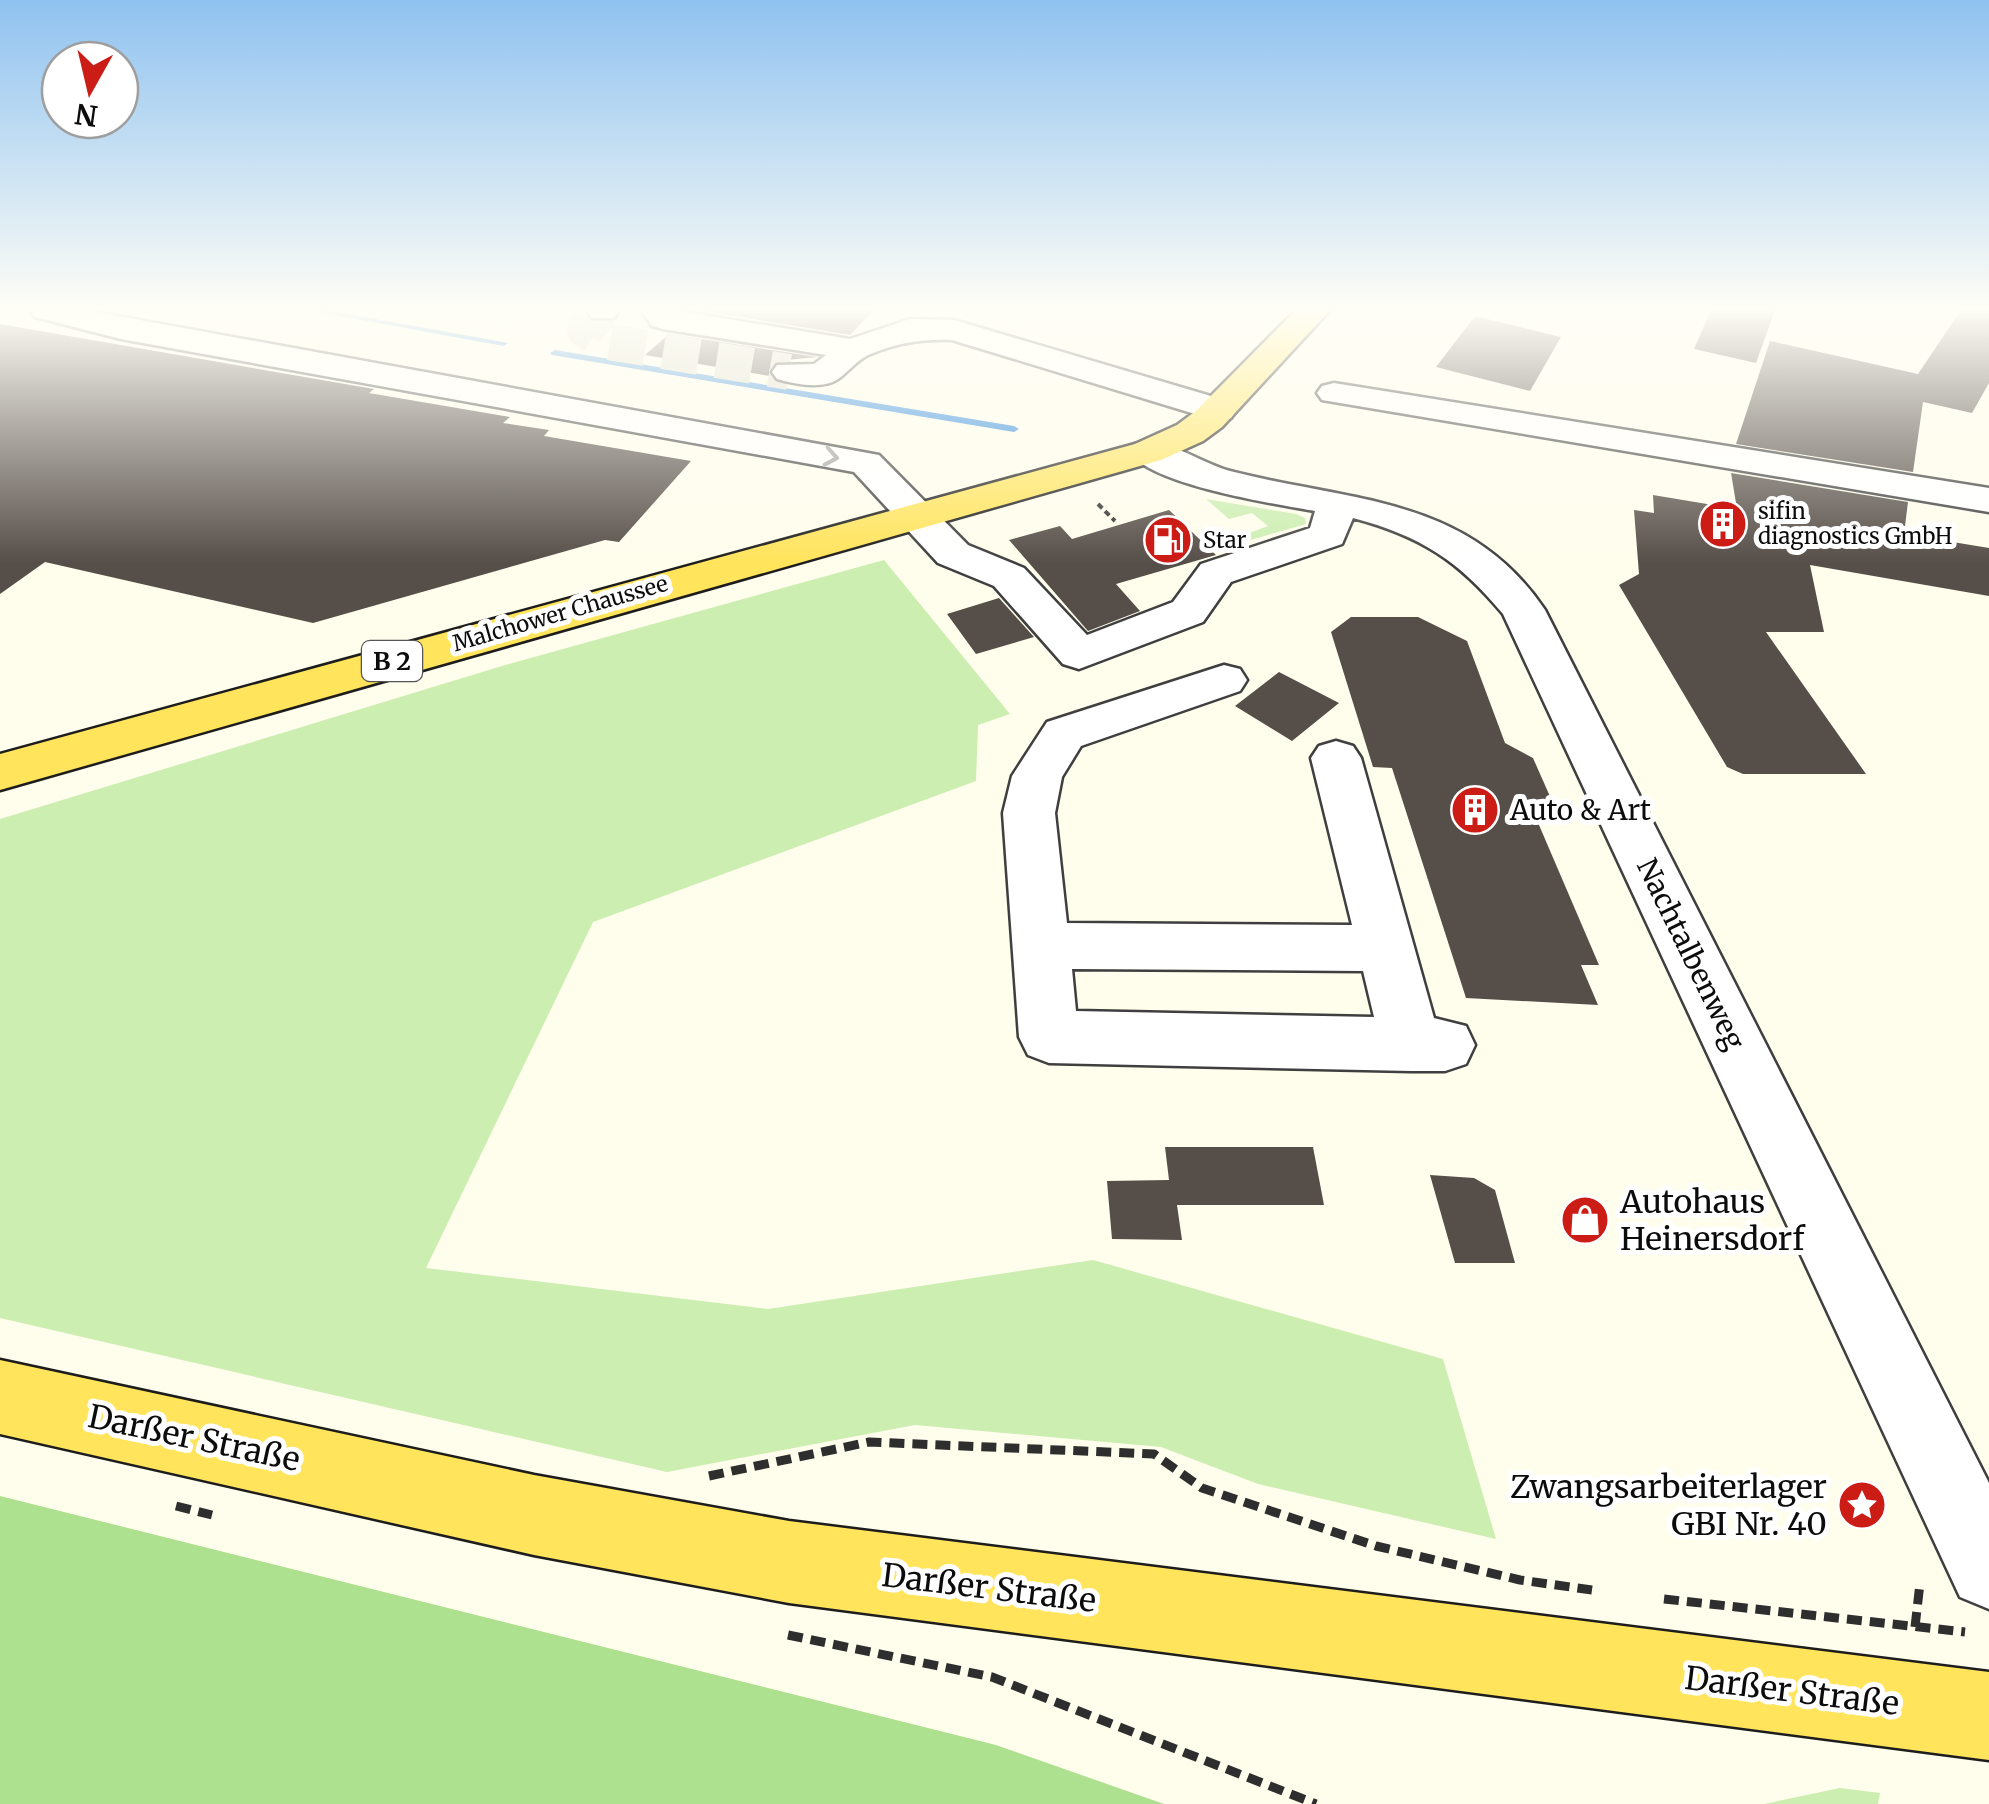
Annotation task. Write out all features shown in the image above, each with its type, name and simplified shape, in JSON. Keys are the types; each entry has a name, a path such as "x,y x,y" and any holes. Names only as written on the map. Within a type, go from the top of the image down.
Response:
{"main road":[{"name":"B 2","path":"1135,456 1190,433 1235,394"},
{"name":"Malchower Chaussee","path":"0,772 1135,456"},
{"name":"Darßer Straße","path":"0,1396 534,1516 788,1562 1989,1716"}],"street":[{"path":"481,394 866,463 953,554 1009,577 1080,654 1188,612 1216,573 1328,535 1337,504"},
{"path":"1190,394 1226,404"},
{"path":"1196,394 1226,404"},
{"path":"1341,394 1989,500"},
{"name":"Nachtalbenweg","path":"1135,456 1214,480 1388,514 1448,536 1492,571 1523,610 1989,1568"},
{"path":"1224,680 1064,734 1037,776 1029,813 1050,1037 1428,1045 1384,948 1336,758"},
{"path":"1041,946 1384,948"}],"path":[{"path":"699,1478 869,1442 1154,1454 1202,1488 1376,1546 1520,1580 1606,1592"},
{"path":"172,1506 230,1518"},
{"path":"1661,1599 1970,1632"},
{"path":"777,1632 992,1677 1316,1804"}],"green space":[{"path":"1206,499 1296,514 1305,518 1306,524 1250,540 1244,535 1268,526 1252,513 1229,519"},
{"path":"884,560 1010,714 978,725 976,781 593,922 426,1268 768,1309 1093,1260 1443,1359 1496,1539 1258,1484 1161,1447 915,1425 667,1472 0,1318 0,819 502,666"},
{"path":"0,1496 996,1745 1164,1804 0,1804"},
{"path":"1840,1788 1880,1793 1878,1804 1764,1804"}],"building":[{"path":"0,394 376,394 510,417 503,423 549,430 544,436 691,461 619,542 605,540 313,623 45,562 0,594"},
{"path":"1752,394 1983,394 1972,413 1923,402 1913,472 1736,444"},
{"path":"1731,473 1908,502 1904,534 1989,548 1989,596 1810,565 1824,632 1766,632 1866,774 1743,774 1727,767 1619,585 1639,574 1634,510 1654,513 1653,495 1737,509"},
{"path":"1169,510 1216,555 1116,584 1140,611 1088,631 1009,540 1060,526 1072,539"},
{"path":"999,598 1034,637 976,654 947,614"},
{"name":"Auto & Art","path":"1351,617 1418,617 1467,641 1505,743 1533,758 1552,801 1536,818 1599,965 1581,965 1598,1005 1466,998 1392,768 1373,767 1331,632"},
{"path":"1279,672 1339,703 1292,741 1235,706"},
{"path":"1165,1147 1313,1147 1324,1205 1177,1205 1182,1240 1112,1239 1107,1181 1169,1180"},
{"path":"1430,1175 1474,1178 1495,1190 1515,1263 1455,1263"}],"waterway":[{"path":"804,394 1014,429"}],"place":[{"name":"sifin diagnostics GmbH","path":"1723,524"},
{"name":"Star","path":"1168,540"},
{"name":"Auto & Art","path":"1475,810"},
{"name":"Autohaus Heinersdorf","path":"1585,1220"},
{"name":"Zwangsarbeiterlager GBI Nr. 40","path":"1862,1505"}]}
